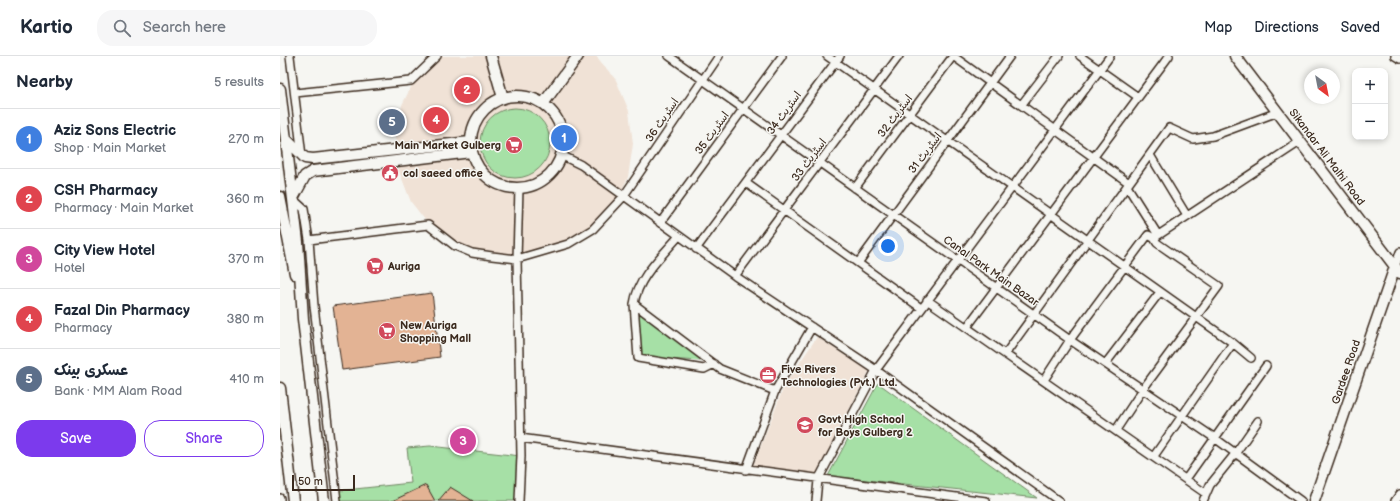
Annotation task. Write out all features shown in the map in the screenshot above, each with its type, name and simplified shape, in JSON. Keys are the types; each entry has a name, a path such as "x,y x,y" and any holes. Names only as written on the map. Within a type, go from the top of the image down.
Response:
{"street":[{"path":"290,56 302,156"},
{"path":"295,93 411,80 437,56"},
{"path":"490,56 503,98"},
{"path":"543,104 578,56"},
{"name":"Canal Park Main Bazar","path":"669,56 1070,340 1216,439 1301,501"},
{"name":"اسٹریٹ 36","path":"517,259 568,244 593,229 623,197 702,80 720,56"},
{"name":"اسٹریٹ 35","path":"660,223 782,56"},
{"path":"827,56 838,59 874,90 1233,343 1251,358"},
{"name":"اسٹریٹ 33","path":"735,276 899,56"},
{"path":"953,56 1022,104 1093,156 1128,184 1156,237 1157,243 1219,286 1143,389 1116,430"},
{"name":"اسٹریٹ 32","path":"854,188 953,56"},
{"name":"اسٹریٹ 31","path":"858,263 1010,56"},
{"path":"1022,104 1059,56"},
{"path":"1080,56 1138,97"},
{"path":"816,501 818,480 876,370 1110,56"},
{"path":"967,327 995,287 1169,56"},
{"name":"Sikandar Ali Malhi Road","path":"1235,56 1398,270"},
{"path":"1395,56 1400,59"},
{"name":"اسٹریٹ 34","path":"696,249 838,59"},
{"path":"280,89 298,242 303,319 324,501"},
{"path":"528,97 543,104 556,118 560,126 563,136 561,155 555,168 546,178 533,185 519,188 508,188 488,179 481,172 471,147 472,130 476,119 483,110 492,103 503,98 528,97"},
{"path":"280,120 282,108"},
{"path":"1006,353 1168,128 1193,139 1213,136 1278,112"},
{"path":"286,139 302,156 313,159 471,147"},
{"path":"1044,380 1070,340 1148,235 1156,237 1301,141"},
{"path":"293,199 305,176 313,171 471,147"},
{"path":"561,155 581,166 735,276 876,370 1058,501"},
{"path":"1150,155 1187,216"},
{"path":"746,183 783,211 921,308"},
{"path":"519,188 517,259 520,438 519,501"},
{"path":"280,197 303,319"},
{"path":"293,199 304,209 309,240 314,306 337,501"},
{"path":"309,240 428,225 455,246 472,253 517,259"},
{"path":"679,236 639,285 634,304 638,358 642,360 704,369 714,364"},
{"name":"Gardee Road","path":"1314,501 1398,270 1400,252"},
{"path":"1106,363 1160,292"},
{"path":"927,300 1006,353 1205,493"},
{"path":"634,304 725,371 775,391"},
{"path":"746,470 775,391 812,327"},
{"path":"1154,456 1233,343"},
{"path":"1186,479 1216,439 1266,366"},
{"path":"280,388 294,501"},
{"path":"1203,501 1205,493 1210,485 1235,454 1258,421"},
{"path":"520,438 818,480 986,501"},
{"path":"1395,501 1400,494"}],"shaded area":[{"path":"435,56 596,56 616,80 629,111 633,144 628,177 614,208 591,233 563,251 531,260 497,260 465,251 432,229 411,202 399,171 395,138 402,105 417,75"},
{"name":"Govt High School for Boys Gulberg 2","path":"817,337 869,371 816,474 753,466 785,384"}],"green space":[{"path":"508,108 522,108 535,114 544,123 548,129 550,143 548,157 540,168 529,176 522,178 508,178 501,176 490,168 482,157 480,150 480,136 482,129 490,118 501,110"},
{"path":"639,311 703,361 645,358 641,356"},
{"path":"878,383 1037,498 828,476"},
{"path":"430,446 521,456 519,501 337,501 336,491 411,483 407,448"}],"building":[{"name":"New Auriga Shopping Mall","path":"432,293 440,357 342,370 333,306"},
{"path":"426,485 435,501 392,501"},
{"path":"450,487 473,501 438,501"}],"place":[{"name":"CSH Pharmacy","path":"467,90"},
{"name":"Fazal Din Pharmacy","path":"436,120"},
{"name":"عسکری بینک","path":"392,122"},
{"name":"Aziz Sons Electric","path":"564,138"},
{"name":"Main Market Gulberg","path":"514,145"},
{"name":"col saeed office","path":"390,173"},
{"name":"Auriga","path":"375,266"},
{"name":"New Auriga Shopping Mall","path":"387,331"},
{"name":"Five Rivers Technologies (Pvt.) Ltd.","path":"768,375"},
{"name":"Govt High School for Boys Gulberg 2","path":"805,425"},
{"name":"City View Hotel","path":"463,441"}]}
